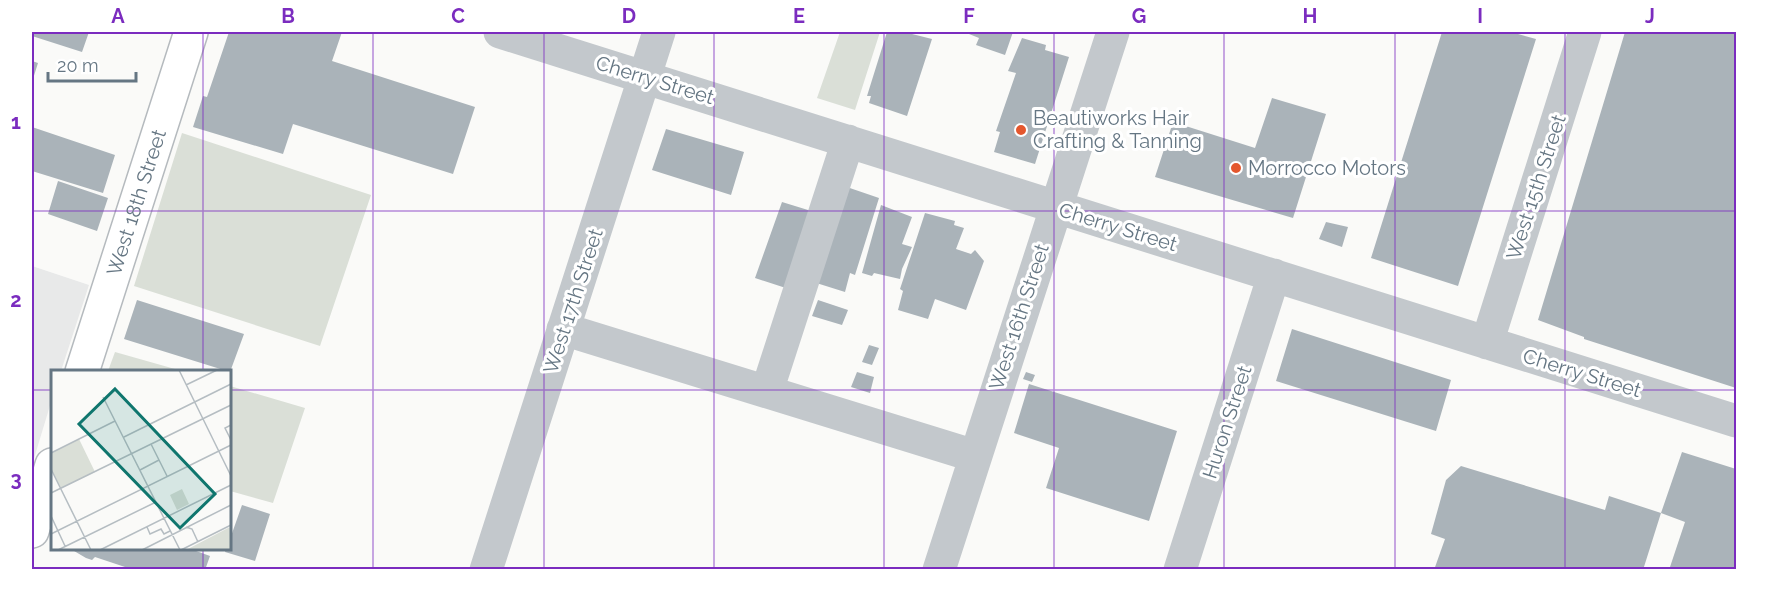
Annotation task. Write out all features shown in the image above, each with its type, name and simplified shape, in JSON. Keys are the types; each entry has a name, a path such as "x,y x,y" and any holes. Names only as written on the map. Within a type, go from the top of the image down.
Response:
{"main road":[{"name":"West 18th Street","path":"83,370 191,32"},
{"path":"32,531 51,468"}],"street":[{"name":"Cherry Street","path":"500,32 1737,421"},
{"name":"West 17th Street","path":"486,570 659,32"},
{"name":"West 16th Street","path":"939,570 1113,32"},
{"name":"West 15th Street","path":"1487,343 1585,32"},
{"path":"767,391 848,141"},
{"name":"Huron Street","path":"1180,570 1274,275"},
{"path":"563,329 975,456"}],"shaded area":[{"path":"840,32 880,32 855,110 817,98"},
{"path":"182,133 371,195 320,346 134,286"},
{"path":"32,266 89,285 61,370 51,370 51,402 32,465"},
{"path":"115,352 178,370 108,370"},
{"path":"231,386 305,408 273,503 231,491"}],"building":[{"path":"32,32 89,32 82,52 32,36"},
{"path":"229,32 342,32 332,61 475,107 453,174 293,124 283,154 193,127 203,96 207,97"},
{"path":"887,32 904,32 932,39 907,116 869,103 871,96 867,96"},
{"path":"964,32 1013,32 1005,55 976,45 979,38"},
{"path":"1442,32 1511,32 1536,39 1458,286 1371,258"},
{"path":"1625,32 1736,32 1736,388 1584,339 1584,337 1538,320"},
{"path":"1022,38 1046,45 1045,50 1069,57 1035,164 994,152 1000,132 996,131 1016,73 1008,71"},
{"path":"32,61 38,63 32,82"},
{"path":"1272,98 1326,114 1293,218 1155,177 1173,122 1255,148"},
{"path":"32,127 115,155 103,193 32,171"},
{"path":"666,129 744,152 731,195 652,170"},
{"path":"58,181 108,198 97,231 48,214"},
{"path":"841,185 879,198 855,275 850,273 845,292 810,281"},
{"path":"782,202 821,214 795,291 755,278"},
{"path":"881,205 912,217 902,244 912,247 900,279 874,273 872,276 862,273"},
{"path":"925,213 955,221 954,225 964,228 956,249 971,254 975,250 984,261 966,310 935,299 928,319 898,310 903,291 900,289"},
{"path":"1326,222 1348,227 1342,247 1319,239"},
{"path":"137,300 244,334 231,370 224,370 124,339"},
{"path":"818,300 848,310 842,325 812,316"},
{"path":"1292,329 1451,380 1436,431 1276,381"},
{"path":"869,345 879,348 872,365 862,362"},
{"path":"857,372 874,377 870,393 851,387"},
{"path":"1026,372 1035,375 1032,382 1023,379"},
{"path":"1029,384 1177,431 1149,521 1046,488 1059,448 1014,433"},
{"path":"1682,452 1736,469 1736,570 1669,570 1685,522 1661,513"},
{"path":"1461,466 1605,510 1609,496 1661,513 1643,570 1434,570 1445,539 1431,534 1446,480"},
{"path":"242,505 270,514 255,561 225,552 231,550 231,536"},
{"path":"72,550 194,550 210,556 205,570 134,570 95,557 92,560"}],"place":[{"name":"Beautiworks Hair Crafting & Tanning","path":"1021,130"},
{"name":"Morrocco Motors","path":"1236,168"}]}
